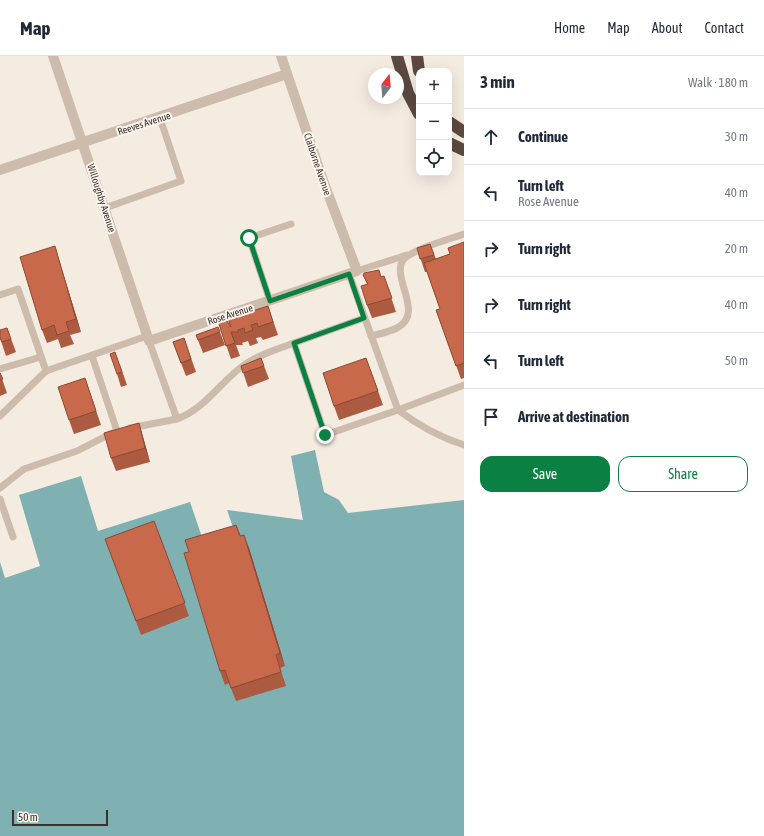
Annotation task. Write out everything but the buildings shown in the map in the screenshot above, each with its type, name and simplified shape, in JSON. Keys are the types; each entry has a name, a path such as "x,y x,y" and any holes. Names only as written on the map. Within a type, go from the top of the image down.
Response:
{"highway":[{"path":"397,56 408,93 416,108"},
{"path":"417,56 419,68"},
{"path":"452,124 464,132"},
{"path":"452,144 464,150"}],"street":[{"name":"Willoughby Avenue","path":"53,56 148,338"},
{"name":"Claiborne Avenue","path":"281,56 353,272"},
{"name":"Reeves Avenue","path":"0,170 160,118 288,74"},
{"name":"Rose Avenue","path":"148,338 270,301 353,272"}],"lane":[{"path":"105,208 181,181 160,118"},
{"path":"270,301 249,238 291,224"},
{"path":"464,234 411,254 353,272 364,318 398,410 420,426 444,439 464,445"},
{"path":"371,336 398,327 405,320 408,304 400,273 403,260 411,254"},
{"path":"0,295 18,289 46,371"},
{"path":"0,488 24,469 77,451 116,431 177,419 187,415 204,404 244,365 294,343 364,318"},
{"path":"0,416 46,371 148,338 177,419"},
{"path":"294,343 325,435 464,385"},
{"path":"92,356 116,431"},
{"path":"0,369 41,358"},
{"path":"0,499 13,537"}],"water":[{"path":"315,450 324,492 339,500 348,513 464,500 464,836 0,836 0,562 5,578 40,566 19,495 81,476 98,531 190,502 204,543 235,533 227,510 303,520 291,456"}],"route":[{"path":"249,238 270,301 349,274 358,295 364,318 294,343 325,435"}]}
